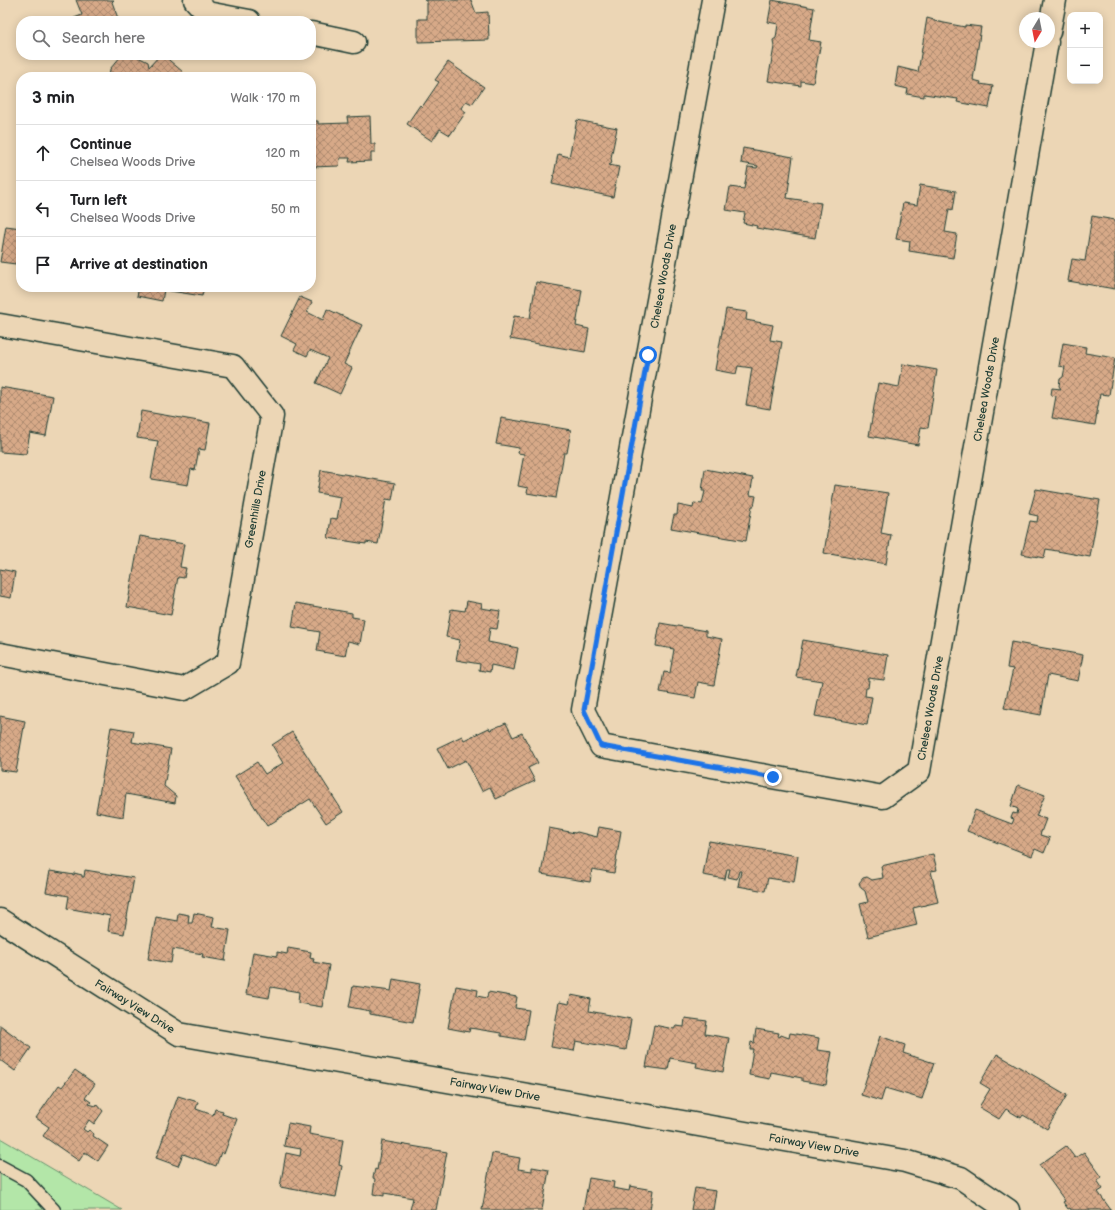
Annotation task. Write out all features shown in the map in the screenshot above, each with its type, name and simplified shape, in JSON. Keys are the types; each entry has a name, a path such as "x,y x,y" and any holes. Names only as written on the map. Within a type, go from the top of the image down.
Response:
{"street":[{"path":"195,0 207,13 223,16"},
{"name":"Chelsea Woods Drive","path":"713,0 584,710 601,746 883,796 920,771 1046,48"},
{"path":"1053,12 1055,0"},
{"path":"316,34 354,42"},
{"name":"Greenhills Drive","path":"0,325 233,366 272,416 228,663 184,689 0,654"},
{"name":"Fairway View Drive","path":"0,920 179,1034 905,1160 961,1178 1008,1210"}],"lane":[{"path":"0,1166 26,1180 54,1210"}],"green space":[{"path":"0,1138 122,1210 0,1210"}],"building":[{"path":"76,0 114,0 112,2 117,16 79,16 82,15"},
{"path":"427,0 471,0 476,13 488,12 489,40 418,42 418,19 427,19"},
{"path":"772,0 814,8 809,40 821,42 813,83 801,81 801,86 768,81 774,47 773,40 776,38 778,24 768,22"},
{"path":"927,18 934,21 965,27 965,25 981,27 973,80 981,82 980,84 993,86 989,108 957,102 958,99 924,94 924,97 907,94 908,89 895,86 898,67 918,72"},
{"path":"118,60 144,60 148,62 149,67 155,60 169,60 183,72 110,72 110,69"},
{"path":"448,62 484,87 472,104 466,101 461,108 466,112 450,135 440,129 432,141 407,124 420,105 422,107 439,82 435,80"},
{"path":"370,116 371,144 375,144 375,152 371,152 371,161 349,162 350,158 340,158 339,166 316,167 316,121 318,121 318,124 348,123 347,117"},
{"path":"577,120 617,128 611,158 612,163 609,165 619,167 613,197 552,184 558,154 569,157"},
{"path":"743,148 793,157 787,198 821,203 815,238 756,228 757,226 743,223 745,213 726,210 730,187 744,189 748,167 757,168 758,166 741,163"},
{"path":"920,185 956,191 953,210 949,209 945,232 957,234 953,258 909,251 910,241 896,239 903,203 917,205"},
{"path":"1092,216 1115,220 1115,289 1068,281 1072,259 1085,261"},
{"path":"6,226 16,227 16,264 0,262"},
{"path":"536,282 582,290 576,326 589,329 585,352 510,339 514,316 530,318"},
{"path":"138,292 164,292 162,301 137,296"},
{"path":"177,292 203,292 202,296"},
{"path":"300,297 312,302 307,312 323,320 327,309 362,325 344,364 352,368 340,394 316,383 328,358 310,350 307,356 294,350 297,344 281,336"},
{"path":"726,309 747,312 746,320 773,325 770,340 782,342 770,409 746,405 752,368 738,366 736,374 715,370"},
{"path":"1063,343 1086,347 1085,353 1115,358 1109,395 1100,394 1095,425 1052,418 1056,396 1051,395 1052,388 1061,389 1059,386 1060,379 1063,377 1065,367 1059,366"},
{"path":"903,364 937,370 928,428 921,427 918,445 869,436 878,383 899,387"},
{"path":"0,387 53,396 46,436 30,433 26,454 0,452"},
{"path":"141,411 210,423 205,450 199,449 195,470 191,469 188,485 151,479 158,441 137,438"},
{"path":"501,418 571,430 567,453 564,453 556,498 527,493 528,488 518,486 524,454 518,453 519,448 496,444"},
{"path":"705,469 753,478 750,495 756,496 754,506 752,506 746,541 671,528 674,515 677,515 678,505 693,508 694,503 702,504 705,491 702,491"},
{"path":"321,470 395,483 392,500 386,499 378,544 366,542 366,544 328,538 331,518 337,519 341,497 317,493"},
{"path":"835,485 888,493 881,533 891,535 886,564 824,553"},
{"path":"1036,489 1100,500 1090,557 1046,549 1044,558 1022,554 1030,521 1037,522 1038,516 1029,514"},
{"path":"140,536 184,544 180,567 186,568 184,578 178,577 171,615 127,607"},
{"path":"0,569 15,572 11,598 0,596"},
{"path":"467,601 482,604 481,608 500,611 497,629 490,628 488,642 518,648 514,670 491,665 490,672 479,670 480,664 456,660 460,640 446,637 451,609 465,611"},
{"path":"296,603 352,613 352,617 364,619 360,644 348,641 345,656 317,651 320,632 292,627"},
{"path":"660,623 706,631 706,636 722,639 714,685 698,682 695,698 660,692 664,672 670,673 674,649 656,646"},
{"path":"803,640 888,655 884,680 868,678 867,680 869,680 865,696 872,697 867,725 815,716 822,681 796,677"},
{"path":"1011,642 1083,655 1078,681 1048,675 1041,715 1004,708 1013,669 1007,668"},
{"path":"0,716 25,721 16,772 0,770"},
{"path":"506,723 513,737 522,733 538,763 528,768 535,781 496,799 490,787 482,791 466,760 448,769 437,748 462,736 464,740 489,728 490,730"},
{"path":"111,727 134,731 132,742 171,749 164,786 176,796 175,803 126,794 123,817 96,812"},
{"path":"292,732 343,812 326,823 310,799 267,826 235,776 257,762 265,774 283,763 272,745"},
{"path":"1018,785 1045,795 1036,816 1046,819 1040,835 1050,838 1044,853 1035,849 1032,856 967,831 975,810 1012,824 1014,819 1011,818 1013,813 1017,814 1018,809 1011,806"},
{"path":"599,827 621,831 614,873 592,869 590,882 541,874 549,828 575,833 577,832 597,837"},
{"path":"709,841 798,856 794,882 768,878 765,891 738,886 741,871 739,871 737,879 728,877 730,869 727,869 725,879 703,875"},
{"path":"933,854 937,870 931,871 938,902 913,908 917,925 868,937 860,904 868,902 865,891 861,888 859,883 863,878 867,877 872,880 883,878 881,866"},
{"path":"85,870 134,878 124,934 108,931 110,916 67,908 69,896 46,892 50,871 74,875 74,873 84,877"},
{"path":"178,913 189,915 188,923 192,923 194,913 214,917 212,927 230,930 225,961 202,957 203,954 173,949 171,963 148,959 156,917 177,921"},
{"path":"288,948 311,952 310,958 314,959 313,962 329,965 322,1007 298,1003 299,992 271,987 269,998 246,994 253,952 277,956 277,952 287,954"},
{"path":"393,979 420,984 413,1022 370,1014 370,1011 349,1007 353,986 391,991"},
{"path":"456,986 478,990 477,996 487,998 488,992 517,997 515,1008 529,1010 524,1040 501,1036 501,1033 470,1028 469,1032 448,1028"},
{"path":"571,995 591,999 589,1011 631,1019 626,1050 576,1041 574,1051 551,1047 559,1002 569,1004"},
{"path":"685,1018 707,1021 705,1034 729,1038 723,1072 696,1067 697,1063 670,1058 668,1070 646,1067 654,1025 674,1029 676,1026 684,1027"},
{"path":"0,1025 31,1048 15,1071 0,1060"},
{"path":"756,1029 779,1033 778,1036 780,1037 781,1035 789,1038 790,1033 819,1038 817,1050 832,1052 826,1085 802,1081 802,1078 771,1072 770,1079 749,1075 753,1049 750,1049 751,1042 754,1043"},
{"path":"880,1036 905,1045 903,1053 934,1063 922,1099 885,1088 881,1101 861,1095"},
{"path":"997,1054 1067,1095 1047,1129 1023,1115 1021,1118 1006,1109 999,1119 979,1107 990,1089 980,1083"},
{"path":"75,1070 95,1084 85,1098 91,1102 89,1104 96,1106 97,1104 103,1111 94,1124 89,1120 83,1129 87,1132 89,1130 94,1134 93,1136 108,1146 98,1161 85,1152 79,1161 43,1136 49,1127 36,1118 59,1085 62,1087"},
{"path":"178,1096 198,1102 196,1109 213,1115 215,1109 223,1111 222,1114 237,1119 224,1154 221,1152 216,1166 183,1154 178,1166 156,1158"},
{"path":"288,1123 310,1127 309,1134 343,1140 339,1165 342,1166 336,1197 280,1187 286,1153 300,1156 301,1149 284,1146"},
{"path":"382,1141 447,1152 436,1210 410,1210 413,1198 384,1193 384,1196 373,1194 375,1179 373,1178 375,1169 377,1170"},
{"path":"1066,1146 1075,1158 1084,1152 1102,1177 1097,1180 1103,1189 1098,1192 1111,1210 1071,1210 1070,1208 1068,1209 1063,1202 1065,1201 1039,1165"},
{"path":"492,1153 520,1158 518,1169 532,1171 532,1167 549,1170 542,1210 482,1210"},
{"path":"589,1178 614,1182 613,1188 629,1191 630,1186 653,1190 650,1210 583,1210"},
{"path":"695,1188 716,1191 713,1210 691,1210"}],"route":[{"path":"648,355 584,710 601,746 773,777"}]}
